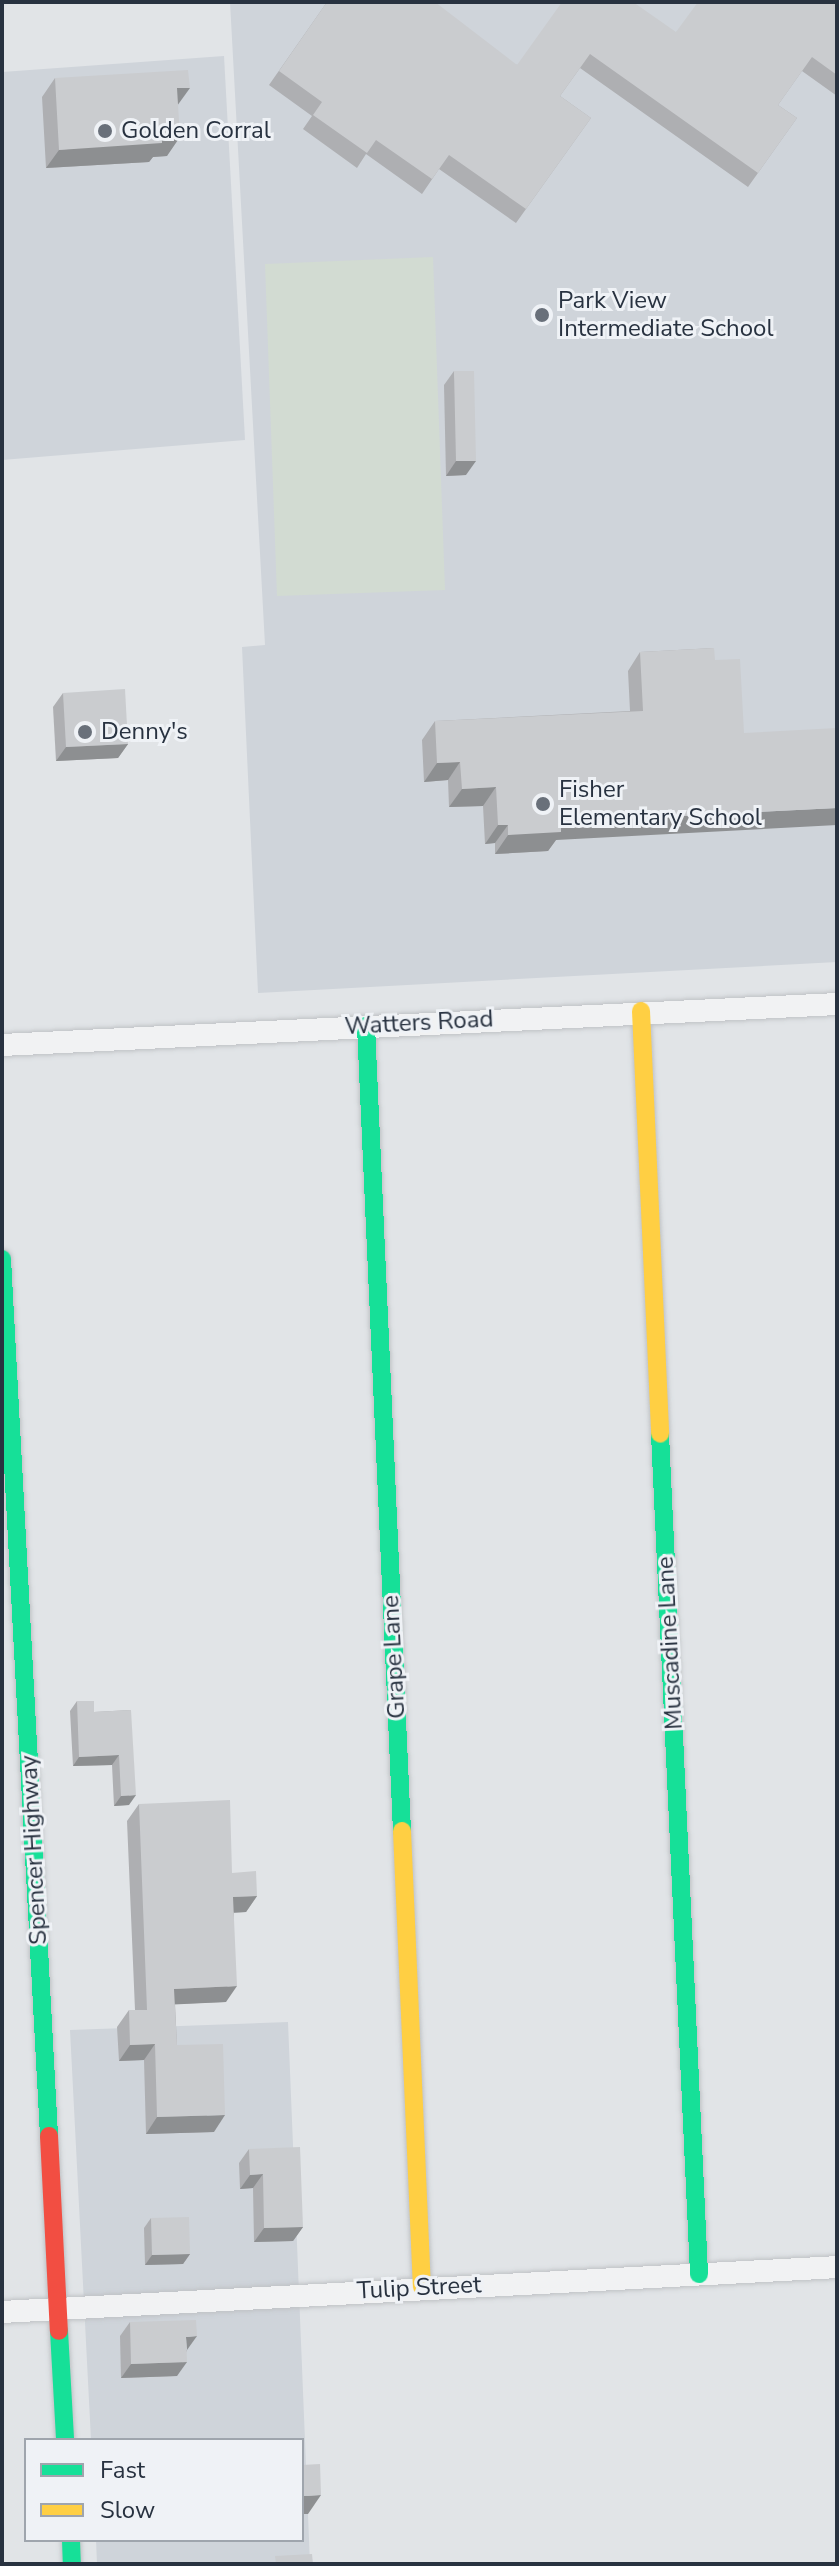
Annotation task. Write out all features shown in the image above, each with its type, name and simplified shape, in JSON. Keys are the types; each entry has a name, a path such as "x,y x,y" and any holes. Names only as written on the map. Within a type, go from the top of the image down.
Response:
{"street":[{"name":"Watters Road","path":"2,1045 641,1011 837,1004"},
{"name":"Muscadine Lane","path":"641,1011 699,2274"},
{"name":"Grape Lane","path":"366,1026 422,2287"},
{"name":"Spencer Highway","path":"2,1259 65,2438"},
{"name":"Tulip Street","path":"2,2312 837,2267"},
{"path":"71,2542 72,2564"}],"shaded area":[{"name":"Park View Intermediate School","path":"230,2 837,2 837,962 258,993 242,647 265,645"},
{"path":"224,56 245,440 2,460 2,72"},
{"path":"433,257 445,590 277,596 265,264"},
{"path":"288,2022 310,2564 97,2564 96,2542 304,2542 304,2438 91,2438 70,2030"}],"building":[{"path":"327,2 435,2 517,65 562,2 633,2 676,32 698,2 837,2 837,75 812,57 778,105 797,118 758,173 590,54 560,96 591,118 526,209 449,155 432,179 376,140 367,153 313,115 322,102 279,71"},
{"name":"Golden Corral","path":"188,70 190,88 177,88 180,137 162,138 162,143 59,150 55,78"},
{"path":"454,371 474,371 476,461 456,461"},
{"path":"714,648 715,660 740,659 744,733 837,728 837,808 561,822 561,832 508,835 508,825 498,825 496,787 462,789 460,762 437,763 435,721 643,711 640,652"},
{"name":"Denny's","path":"125,689 128,744 66,747 63,693"},
{"path":"77,1701 94,1701 94,1712 131,1710 136,1795 121,1796 119,1755 79,1757"},
{"path":"230,1800 232,1873 256,1871 257,1896 233,1897 237,1986 174,1989 177,2045 223,2044 225,2115 157,2117 155,2044 130,2045 129,2010 147,2010 139,1804"},
{"path":"300,2147 303,2227 264,2228 263,2174 250,2175 249,2149"},
{"path":"189,2217 190,2254 152,2255 151,2218"},
{"path":"196,2320 197,2336 186,2337 187,2362 131,2364 130,2322"},
{"path":"320,2464 321,2495 304,2496 304,2465"},
{"path":"312,2554 313,2564 276,2564 275,2556"}],"traffic: fast":[{"path":"366,1026 402,1831"},
{"path":"2,1259 49,2136"},
{"path":"660,1434 699,2274"},
{"path":"59,2331 65,2438"},
{"path":"71,2542 72,2564"}],"traffic: slow":[{"path":"641,1011 660,1434"},
{"path":"402,1831 422,2287"}],"traffic: jam":[{"path":"49,2136 59,2331"}],"place":[{"name":"Golden Corral","path":"105,131"},
{"name":"Park View Intermediate School","path":"542,315"},
{"name":"Denny's","path":"85,732"},
{"name":"Fisher Elementary School","path":"543,804"}]}
